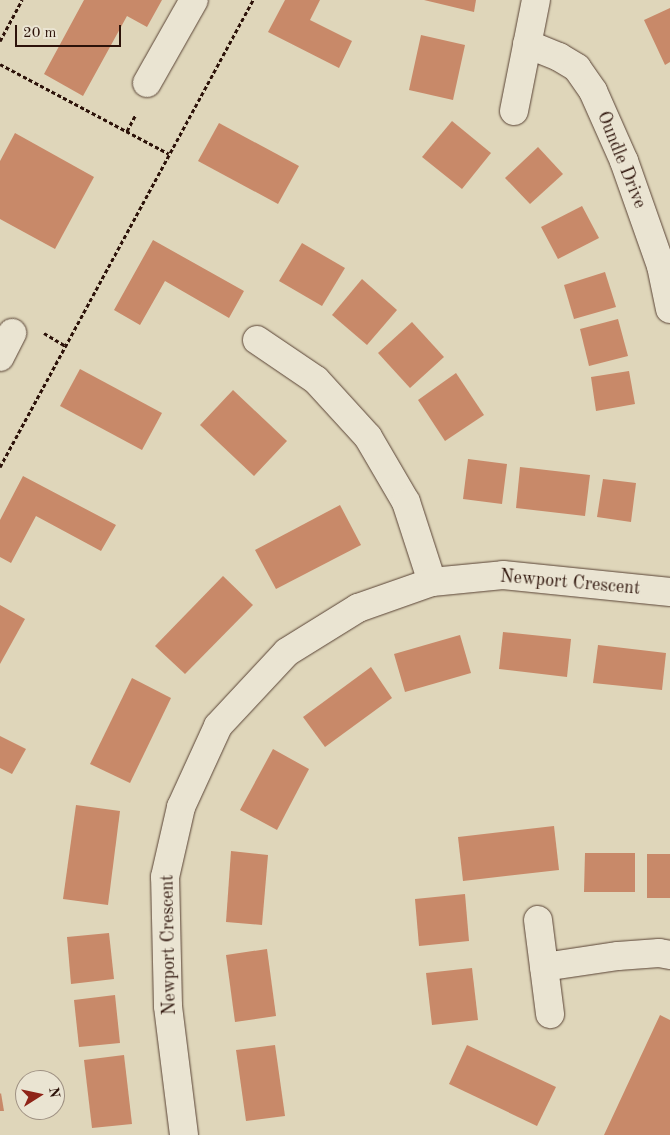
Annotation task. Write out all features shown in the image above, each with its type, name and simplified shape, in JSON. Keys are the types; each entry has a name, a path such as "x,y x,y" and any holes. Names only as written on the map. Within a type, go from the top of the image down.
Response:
{"street":[{"path":"147,83 194,0"},
{"path":"514,111 536,0"},
{"name":"Oundle Drive","path":"527,44 560,56 576,68 593,92 627,170 661,266 670,309"},
{"path":"257,340 316,380 368,437 406,502 432,582"},
{"name":"Newport Crescent","path":"184,1135 168,1006 166,877 181,807 218,726 287,652 358,608 432,582 503,575 670,592"},
{"path":"538,920 550,1014"},
{"path":"544,967 618,956 659,953 670,955"}],"path":[{"path":"0,40 22,0"},
{"path":"0,467 253,0"},
{"path":"0,64 169,154"}],"building":[{"path":"84,0 162,0 147,27 127,16 83,96 44,74"},
{"path":"285,0 320,0 310,20 352,41 339,68 268,32"},
{"path":"424,0 476,0 474,12"},
{"path":"670,8 670,62 665,65 644,20"},
{"path":"421,35 465,45 453,100 409,90"},
{"path":"452,121 491,153 462,189 422,157"},
{"path":"219,123 299,166 278,204 198,161"},
{"path":"15,133 94,177 55,249 0,219 0,161"},
{"path":"538,147 563,174 530,204 505,178"},
{"path":"582,206 599,238 558,259 541,227"},
{"path":"153,240 244,291 229,318 165,281 140,325 114,310"},
{"path":"302,243 345,268 322,306 279,281"},
{"path":"605,272 616,307 574,319 564,285"},
{"path":"362,279 397,310 367,345 332,315"},
{"path":"618,319 628,356 589,366 580,329"},
{"path":"412,322 444,357 410,388 378,353"},
{"path":"80,369 162,413 142,450 60,406"},
{"path":"629,371 635,404 596,411 591,377"},
{"path":"456,373 484,415 445,441 418,400"},
{"path":"233,390 287,441 254,476 200,425"},
{"path":"468,459 507,464 502,504 463,499"},
{"path":"520,467 590,475 585,516 516,508"},
{"path":"23,476 116,525 101,551 36,516 11,563 0,557 0,520"},
{"path":"603,479 636,483 631,522 597,517"},
{"path":"340,505 361,545 276,589 255,550"},
{"path":"223,576 253,605 185,674 155,646"},
{"path":"0,605 25,619 0,664"},
{"path":"503,632 571,639 567,677 499,669"},
{"path":"460,635 471,673 405,692 394,654"},
{"path":"598,645 666,653 662,690 593,683"},
{"path":"371,667 392,698 325,747 303,717"},
{"path":"132,678 171,698 130,783 90,764"},
{"path":"0,736 26,749 12,774 0,768"},
{"path":"273,749 309,769 277,830 240,810"},
{"path":"76,805 120,811 108,905 63,899"},
{"path":"554,826 559,870 463,881 458,837"},
{"path":"231,851 268,855 262,925 226,922"},
{"path":"585,853 635,853 635,892 584,892"},
{"path":"647,854 670,854 670,898 647,898"},
{"path":"465,894 469,941 419,946 415,899"},
{"path":"109,933 114,979 71,984 67,937"},
{"path":"267,949 276,1016 235,1022 226,955"},
{"path":"472,968 478,1020 432,1025 426,973"},
{"path":"115,995 120,1043 79,1047 74,1000"},
{"path":"660,1015 670,1020 670,1135 604,1135"},
{"path":"275,1045 285,1116 246,1121 236,1050"},
{"path":"467,1045 556,1087 537,1126 449,1084"},
{"path":"124,1055 132,1124 92,1128 84,1060"},
{"path":"1,1093 4,1111 0,1111"}]}
